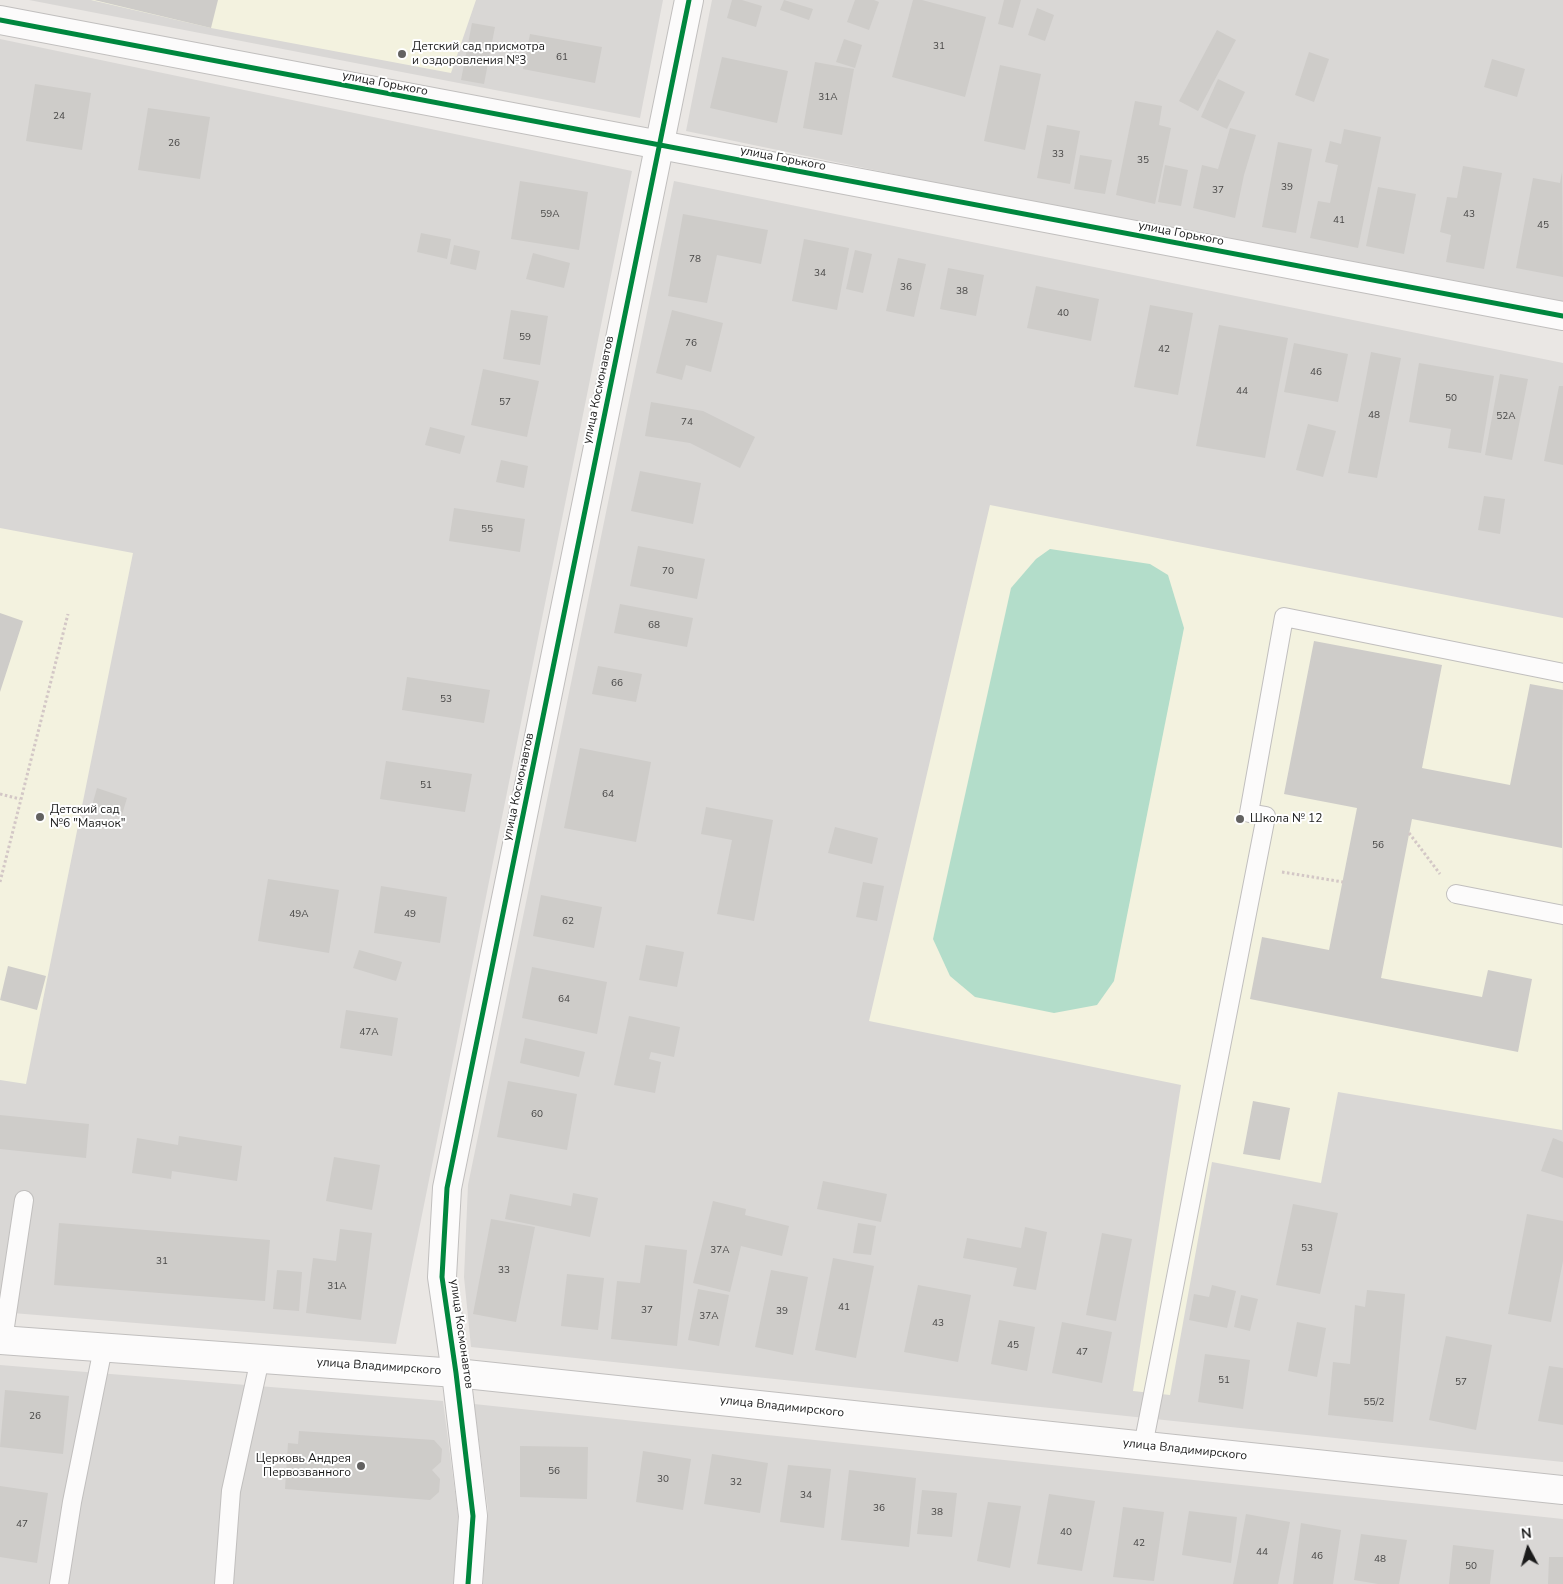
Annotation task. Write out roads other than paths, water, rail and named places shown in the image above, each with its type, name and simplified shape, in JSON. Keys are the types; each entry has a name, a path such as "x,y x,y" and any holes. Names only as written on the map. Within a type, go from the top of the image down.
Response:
{"street":[{"name":"улица Космонавтов","path":"468,1584 473,1516 456,1373 442,1277 447,1188 689,0"},
{"name":"улица Горького","path":"0,20 1563,316"},
{"name":"улица Владимирского","path":"2,1340 456,1373 1563,1490"}],"lane":[{"path":"1143,1446 1266,816 1249,813 1284,617 1563,674"},
{"path":"1456,894 1563,915"},
{"path":"2,1340 24,1200"},
{"path":"59,1584 72,1502 103,1348"},
{"path":"224,1584 230,1491 260,1359"}],"place":[{"name":"Детский сад присмотра и оздоровления №3","path":"402,54"},
{"name":"Детский сад №6 \"Маячок\"","path":"40,817"},
{"name":"Школа № 12","path":"1240,819"},
{"name":"Церковь Андрея Первозванного","path":"361,1466"}]}
